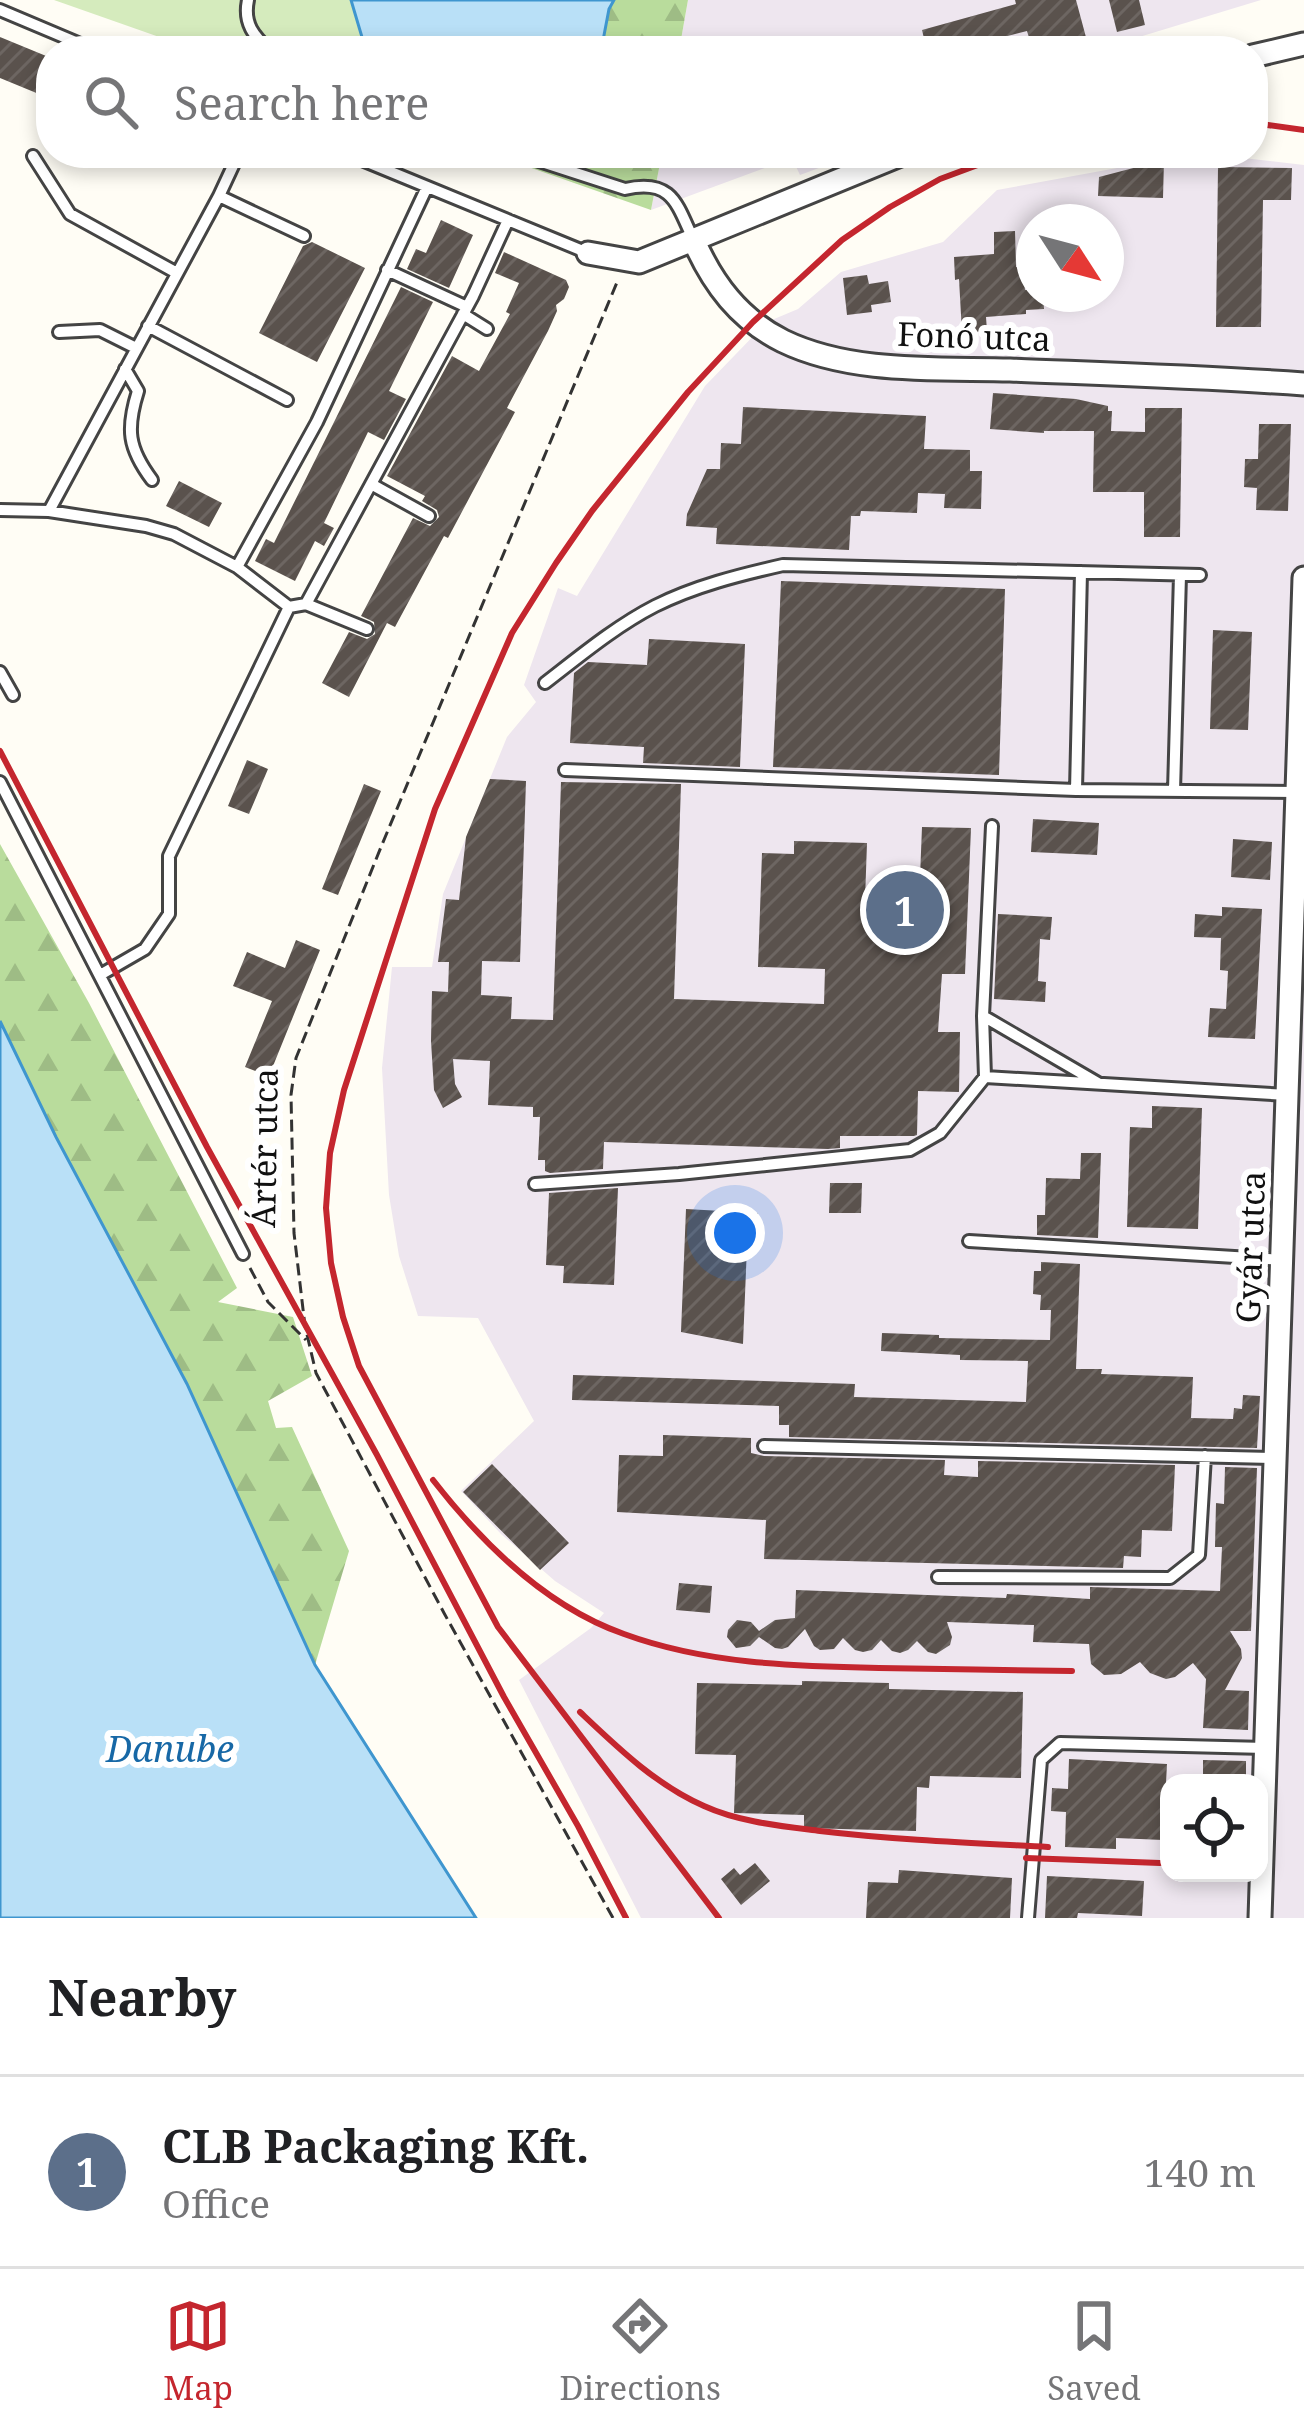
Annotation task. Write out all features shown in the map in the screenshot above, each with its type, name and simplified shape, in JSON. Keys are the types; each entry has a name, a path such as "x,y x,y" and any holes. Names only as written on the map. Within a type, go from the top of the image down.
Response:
{"street":[{"path":"1268,52 1304,44"},
{"path":"588,253 639,262 869,168"},
{"name":"Fonó utca","path":"694,241 717,286 753,322 784,341 833,357 901,366 1304,383"},
{"name":"Gyár utca","path":"1260,1918 1304,578"}],"lane":[{"path":"248,0 253,36"},
{"path":"0,10 62,36"},
{"path":"33,156 36,161"},
{"path":"41,168 70,214 177,272"},
{"path":"49,511 232,168"},
{"path":"381,168 588,253"},
{"path":"560,168 625,189 642,185 663,191 673,197 694,241"},
{"path":"237,567 317,422 427,187"},
{"path":"219,196 304,236"},
{"path":"306,604 465,310 508,220"},
{"path":"387,270 465,310 487,329"},
{"path":"148,326 287,400"},
{"path":"59,332 100,330 136,348"},
{"path":"125,369 138,391 129,420 135,457 152,480"},
{"path":"371,484 429,516"},
{"path":"0,510 49,511 174,534 237,567 289,607 306,604 367,629"},
{"path":"545,683 653,607 724,579 783,566 1200,575"},
{"path":"1076,790 1081,572"},
{"path":"1174,790 1180,574"},
{"path":"100,975 145,949 169,914 170,856 289,607"},
{"path":"0,672 13,695"},
{"path":"565,770 1076,790 1297,792"},
{"path":"0,782 243,1254"},
{"path":"535,1184 910,1150 940,1133 985,1077 983,1016 992,826"},
{"path":"983,1016 1101,1084"},
{"path":"985,1077 1288,1095"},
{"path":"969,1241 1283,1260"},
{"path":"764,1446 1276,1458"},
{"path":"938,1577 1170,1578 1199,1555 1205,1456"},
{"path":"1028,1918 1040,1760 1060,1743 1266,1748"}],"path":[{"name":"Ártér utca","path":"613,1918 316,1373 293,1211 291,1095 296,1058 626,262"},
{"path":"243,1254 268,1302 308,1342"}],"shaded area":[{"path":"688,0 1261,0 1142,36 682,36"},
{"path":"1268,161 1304,165 1304,1918 641,1918 519,1680 591,1628 604,1613 555,1581 461,1491 534,1421 478,1318 418,1316 399,1256 389,1195 382,1068 392,967 432,967 443,894 507,737 536,702 524,685 558,588 577,596 705,386 767,322 798,309 841,272 943,242 997,190 1117,168 1268,168"},
{"path":"659,168 765,168 651,210"}],"green space":[{"path":"54,0 351,0 362,36 156,36"},
{"path":"614,0 688,0 682,36 604,36"},
{"path":"532,168 659,168 651,210"},
{"path":"0,844 89,1003 237,1288 218,1302 293,1317 312,1376 268,1401 276,1428 292,1427 349,1551 315,1665 187,1384 0,1021"}],"water":[{"path":"351,0 614,0 604,36 362,36"},
{"name":"Danube","path":"0,1021 187,1384 315,1665 476,1918 0,1918"}],"building":[{"path":"1015,0 1076,0 1086,36 1028,36 1027,31 1008,36 923,36 922,30 1016,4"},
{"path":"1109,0 1139,0 1145,25 1117,32"},
{"path":"0,37 36,52 36,93 0,78"},
{"path":"1133,168 1164,168 1163,198 1098,196 1099,177"},
{"path":"1218,168 1292,168 1291,200 1263,200 1261,327 1216,327"},
{"path":"441,220 473,235 449,288 407,269 416,249 426,253"},
{"path":"1015,231 1016,312 1026,314 986,317 987,331 962,333 954,257 994,254 994,232"},
{"path":"312,242 365,268 317,362 259,333 303,246"},
{"path":"504,252 566,280 569,287 507,408 515,412 448,538 444,536 395,627 387,623 349,697 322,683 349,632 367,639 375,634 374,622 361,616 413,518 430,526 439,517 437,510 422,501 425,496 387,476 452,356 479,371 510,314 506,312 519,283 495,273"},
{"path":"867,275 869,284 888,281 891,302 871,305 872,312 847,315 843,278"},
{"path":"401,287 433,302 389,391 406,399 384,440 368,432 324,523 334,528 324,546 315,541 295,581 255,561 266,539 274,543"},
{"path":"993,393 1108,406 1111,431 1145,432 1145,408 1182,408 1180,537 1144,537 1144,492 1093,492 1094,431 990,429"},
{"path":"743,407 926,416 924,449 970,450 970,471 982,471 981,509 944,508 945,494 918,493 917,513 861,511 860,516 851,516 849,550 716,544 717,528 686,526 687,514 707,469 720,469 721,443 741,444"},
{"path":"1259,424 1291,424 1288,511 1256,510 1257,488 1244,487 1245,459 1258,459"},
{"path":"179,481 222,503 209,527 166,506"},
{"path":"781,581 1005,589 999,775 773,767"},
{"path":"1213,630 1252,632 1248,730 1210,729"},
{"path":"649,639 745,644 740,767 643,763 644,747 570,743 574,673 588,662 647,665"},
{"path":"247,760 268,769 249,814 228,806"},
{"path":"490,779 526,781 520,962 482,961 481,995 512,997 511,1019 553,1020 561,782 681,784 674,999 824,1004 825,969 758,967 762,853 794,854 794,841 867,843 865,900 919,902 922,827 971,828 965,974 942,974 938,1032 960,1032 959,1092 918,1091 914,1136 840,1136 840,1148 828,1149 604,1142 603,1169 550,1173 545,1171 545,1160 538,1160 540,1117 533,1117 533,1107 488,1105 490,1061 453,1059 455,1084 462,1097 443,1108 434,1090 432,991 448,992 449,962 438,962 446,899 459,900 466,837"},
{"path":"364,784 381,791 338,895 322,889"},
{"path":"1033,819 1099,823 1097,855 1031,852"},
{"path":"1233,839 1272,842 1270,880 1231,877"},
{"path":"1222,907 1262,909 1255,1039 1208,1037 1210,1008 1226,1009 1228,971 1220,970 1221,938 1194,937 1195,914 1222,916"},
{"path":"998,914 1052,917 1050,940 1040,939 1038,981 1046,982 1045,1002 994,999"},
{"path":"296,940 320,950 269,1076 245,1067 272,1001 233,986 247,952 285,968"},
{"path":"1152,1106 1202,1108 1198,1229 1127,1227 1130,1127 1152,1128"},
{"path":"1081,1153 1101,1153 1098,1238 1037,1235 1037,1215 1045,1215 1046,1178 1080,1179"},
{"path":"830,1183 862,1183 861,1213 829,1213"},
{"path":"618,1188 614,1285 563,1283 564,1266 546,1265 549,1193"},
{"path":"686,1209 758,1213 757,1246 747,1246 743,1344 681,1332"},
{"path":"1041,1262 1080,1264 1076,1369 1193,1377 1191,1418 1233,1419 1234,1408 1242,1409 1243,1395 1260,1396 1257,1448 789,1437 789,1425 779,1425 779,1406 572,1400 573,1375 855,1384 854,1397 1026,1402 1028,1361 960,1360 960,1355 881,1351 882,1333 1050,1340 1051,1310 1040,1310 1041,1295 1033,1294 1034,1271 1041,1271"},
{"path":"663,1435 751,1438 751,1453 764,1456 945,1460 944,1475 978,1477 978,1461 1175,1465 1172,1531 1142,1530 1141,1557 1124,1556 1123,1568 764,1559 766,1520 617,1512 619,1455 663,1456"},
{"path":"492,1464 569,1543 540,1570 463,1492"},
{"path":"1225,1467 1257,1468 1251,1631 1230,1631 1242,1658 1225,1690 1249,1691 1248,1730 1203,1728 1206,1679 1193,1663 1166,1679 1150,1673 1140,1662 1121,1674 1104,1675 1091,1664 1089,1644 1033,1642 1034,1625 947,1622 950,1645 936,1654 917,1641 908,1650 892,1651 881,1640 863,1652 843,1638 834,1649 820,1650 805,1629 782,1649 759,1637 750,1646 736,1648 727,1637 737,1620 751,1622 759,1631 775,1620 795,1618 796,1590 1090,1599 1090,1587 1220,1591 1222,1547 1215,1547 1216,1503 1224,1504"},
{"path":"679,1583 712,1586 710,1613 676,1610"},
{"path":"802,1681 889,1683 889,1689 1023,1692 1021,1778 930,1776 929,1788 917,1787 916,1831 804,1828 804,1815 734,1813 736,1755 695,1754 697,1683 802,1685"},
{"path":"1069,1759 1167,1764 1166,1774 1160,1774 1160,1840 1116,1838 1116,1849 1065,1847 1066,1812 1051,1811 1052,1788 1068,1789"},
{"path":"1203,1760 1246,1761 1246,1774 1203,1774"},
{"path":"755,1863 770,1881 741,1905 721,1879 734,1868 740,1875"},
{"path":"899,1870 1012,1878 1010,1918 866,1918 868,1882 898,1883"},
{"path":"1047,1876 1144,1881 1142,1916 1078,1913 1077,1918 1045,1918"}],"railway":[{"path":"1268,125 1304,130"},
{"path":"719,1918 498,1627 359,1366 331,1263 326,1208 330,1153 344,1090 435,809 512,633 556,563 688,392 753,322 842,240 890,207 970,168"},
{"path":"0,751 207,1147 626,1918"},
{"path":"433,1480 473,1527 543,1590 596,1622 655,1644 782,1664 1072,1671"},
{"path":"580,1712 670,1787 731,1816 848,1834 1048,1847"},
{"path":"1026,1858 1160,1863"}],"place":[{"name":"CLB Packaging Kft.","path":"905,910"}]}
